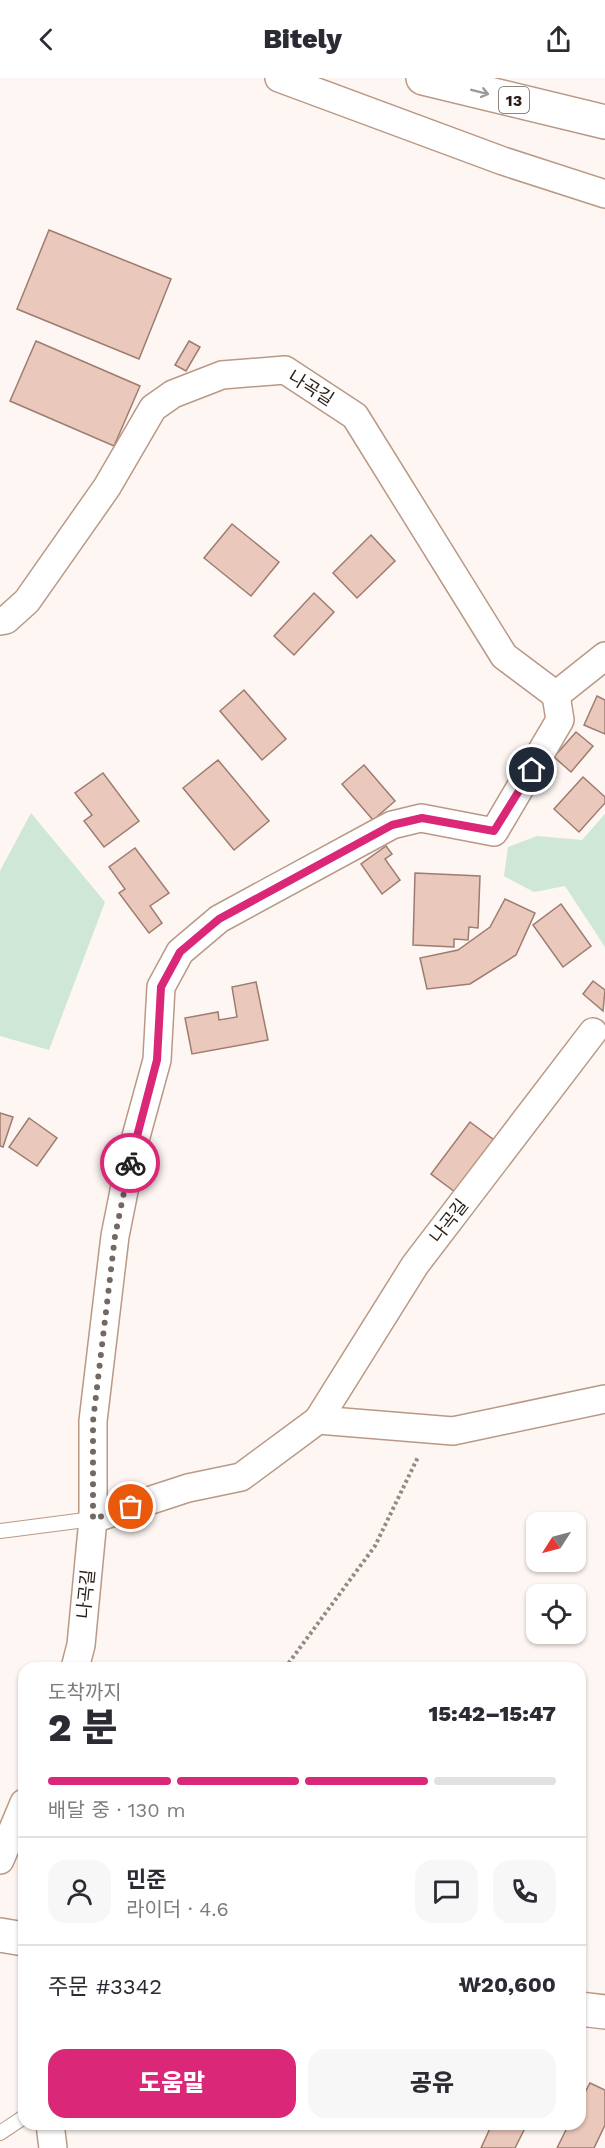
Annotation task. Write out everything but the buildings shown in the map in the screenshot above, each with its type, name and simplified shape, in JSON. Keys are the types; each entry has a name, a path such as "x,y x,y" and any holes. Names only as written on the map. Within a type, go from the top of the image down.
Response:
{"main road":[{"name":"13","path":"423,78 605,122"},
{"path":"586,2010 605,2012"}],"street":[{"path":"279,78 503,161 605,194"},
{"name":"나곡길","path":"0,621 6,620 27,601 107,487 153,408 173,393 222,375 285,370 355,416 504,656 556,695 560,720 494,831 422,818 392,825 219,919 180,952 161,987 157,1060 132,1151 115,1236 93,1421 93,1519 81,1645 77,1662"},
{"path":"556,695 605,656"},
{"name":"나곡길","path":"93,1519 188,1488 241,1477 318,1420 415,1265 593,1032"},
{"path":"318,1420 453,1431 605,1399"},
{"path":"0,1860 18,1817"},
{"path":"51,2130 53,2148"}],"lane":[{"name":"나곡길","path":"0,1531 93,1519"},
{"path":"0,2133 18,2121"}],"path":[{"path":"289,1662 375,1545 431,1430"}],"green space":[{"path":"31,813 105,902 49,1050 0,1036 0,871"},
{"path":"605,814 605,947 565,886 534,892 504,876 508,847 537,836 582,840"}],"way so far":[{"path":"130,1163 115,1236 93,1421 93,1519 131,1507"}],"route":[{"path":"130,1163 157,1060 161,987 180,952 219,919 392,825 422,818 494,831 532,770"}]}
